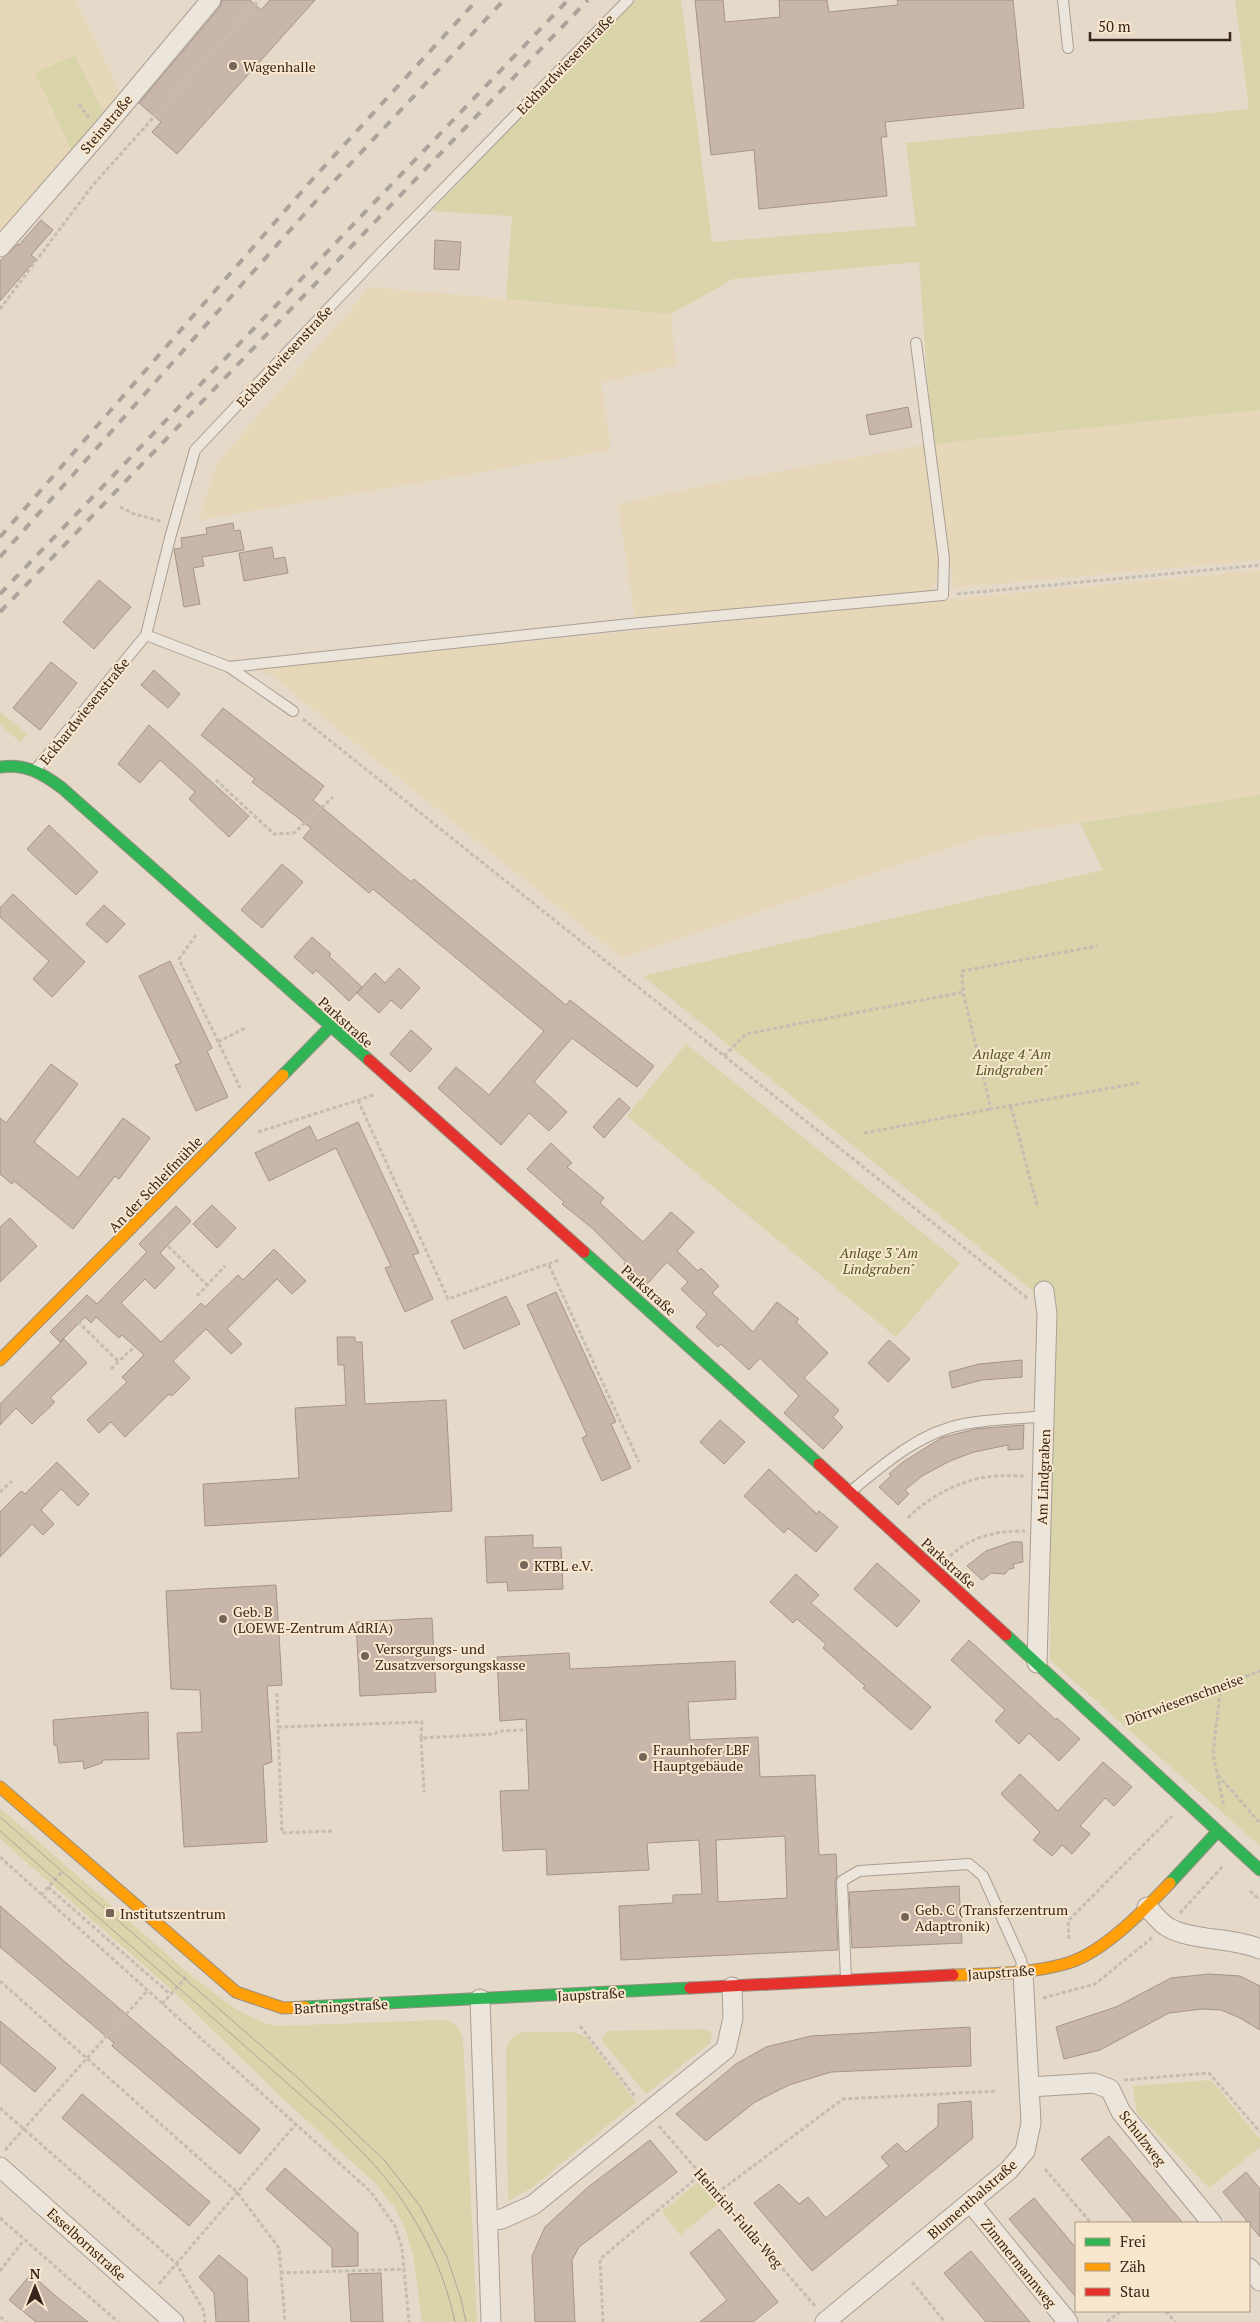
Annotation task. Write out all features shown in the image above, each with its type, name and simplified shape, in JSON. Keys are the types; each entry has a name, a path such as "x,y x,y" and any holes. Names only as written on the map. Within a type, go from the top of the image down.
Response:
{"street":[{"name":"Steinstraße","path":"0,247 102,130 211,0"},
{"path":"0,767 25,766 36,769"},
{"name":"Parkstraße","path":"36,769 70,795 581,1250 1037,1663 1260,1870"},
{"name":"An der Schleifmühle","path":"0,1360 59,1303 330,1027"},
{"name":"Am Lindgraben","path":"1037,1663 1047,1314 1044,1292"},
{"name":"Bartningstraße","path":"0,1787 236,1992 284,2008 480,1999"},
{"name":"Jaupstraße","path":"480,1999 1024,1972 1053,1968 1085,1956 1109,1940 1147,1907 1218,1831"},
{"path":"1147,1907 1166,1926 1196,1936 1232,1940 1260,1949"},
{"name":"Blumenthalstraße","path":"828,2321 971,2203 1009,2170 1025,2151 1031,2123 1024,1972"},
{"path":"487,2221 502,2219 534,2205 726,2049 733,2018 732,1987"},
{"path":"480,1999 491,2322"},
{"path":"1030,2088 1094,2084 1110,2089"},
{"name":"Schulzweg","path":"1110,2089 1121,2112 1211,2222"},
{"name":"Esselbornstraße","path":"0,2167 174,2322"},
{"name":"Zimmermannweg","path":"971,2203 1068,2322"},
{"path":"1250,2269 1260,2281"}],"lane":[{"name":"Eckhardwiesenstraße","path":"36,769 146,635 195,450 384,250 628,0"},
{"path":"1062,0 1068,48"},
{"path":"230,667 630,624 943,595 944,558 916,343"},
{"path":"146,635 230,667 293,711"},
{"path":"849,1492 917,1441 963,1424 1044,1416"},
{"path":"846,1981 842,1882 859,1871 969,1864 983,1876 1021,1960 1024,1972"}],"path":[{"path":"0,309 92,186 259,0"},
{"path":"120,507 134,514 174,525"},
{"path":"943,595 1260,565"},
{"path":"293,711 1047,1314"},
{"path":"216,780 274,834 294,833 333,796"},
{"path":"208,918 179,959 242,1094 253,1105"},
{"path":"991,1109 964,992 962,972 1096,946"},
{"path":"724,1056 746,1034 964,992"},
{"path":"218,1042 245,1028"},
{"path":"864,1133 1140,1083"},
{"path":"249,1135 397,1087"},
{"path":"358,1100 448,1299 549,1265 581,1250"},
{"path":"1011,1107 1037,1205"},
{"path":"165,1234 167,1245 207,1285"},
{"path":"549,1265 639,1462"},
{"path":"196,1296 225,1266"},
{"path":"59,1303 118,1362"},
{"path":"111,1369 133,1348"},
{"path":"893,1532 923,1502 950,1489 986,1477 1042,1475"},
{"path":"0,1492 12,1481"},
{"path":"935,1570 960,1548 982,1535 1004,1531 1041,1531"},
{"name":"Dörrwiesenschneise","path":"1108,1728 1260,1672"},
{"path":"1221,1685 1213,1754 1218,1774 1260,1823"},
{"path":"277,1693 282,1833 332,1830"},
{"path":"278,1727 422,1722 424,1792"},
{"path":"421,1738 495,1734 498,1731 526,1730"},
{"path":"1069,1940 1068,1921 1187,1802"},
{"path":"1,1860 371,2192 395,2226 402,2248 409,2322"},
{"path":"48,1887 170,1994"},
{"path":"0,1981 237,2192 279,2248 285,2322"},
{"path":"0,2156 88,2059 147,1990"},
{"name":"Heinrich-Fulda-Weg","path":"580,2026 648,2113 828,2321"},
{"path":"1110,2089 1117,2080 1209,2073 1260,2132"},
{"path":"717,2193 843,2099 997,2091"},
{"path":"0,2108 176,2263 204,2311 205,2322"},
{"path":"148,2298 296,2124"},
{"path":"1045,2169 1091,2222"},
{"path":"603,2322 600,2259 701,2174"},
{"path":"0,2218 118,2322"},
{"path":"0,2271 24,2240"},
{"path":"280,2273 405,2269"},
{"path":"912,2282 945,2322"},
{"path":"1107,2322 1120,2312"},
{"path":"1167,2312 1175,2322"},
{"path":"0,2318 6,2322"}],"shaded area":[{"path":"0,0 75,0 122,95 72,151 0,239"},
{"path":"370,287 671,314 676,365 601,383 611,450 199,520 218,462"},
{"path":"1260,410 1260,560 954,588 932,444"},
{"path":"924,445 940,560 936,583 930,591 635,619 618,504 716,483"},
{"path":"1260,570 1260,795 978,838 622,958 272,676 257,669 962,598"}],"green space":[{"path":"631,0 681,0 712,242 916,226 906,143 1249,109 1235,0 1260,0 1260,410 932,444 919,262 733,279 671,314 506,299 512,216 432,211"},
{"path":"75,55 104,114 72,151 35,73"},
{"path":"0,712 27,734 20,742 0,724"},
{"name":"Anlage 4 \"Am Lindgraben\"","path":"1260,795 1260,1846 1050,1660 1050,1296 1043,1299 643,976 1103,870 1080,823"},
{"name":"Anlage 3 \"Am Lindgraben\"","path":"686,1044 960,1263 896,1337 627,1116"},
{"path":"0,1808 188,1973 230,2005 253,2018 277,2026 441,2020 456,2025 463,2040 477,2322 422,2322 413,2254 405,2228 395,2208 376,2184 277,2093 173,1991 0,1839"},
{"path":"701,2029 710,2031 712,2034 710,2043 646,2094 603,2042 602,2037 608,2031"},
{"path":"526,2032 574,2032 586,2037 636,2102 533,2187 508,2201 506,2052 512,2038"},
{"path":"1211,2080 1260,2139 1260,2147 1209,2188 1137,2113 1133,2086"},
{"path":"702,2179 721,2202 680,2235 662,2211"}],"building":[{"path":"222,0 250,0 261,10 270,0 315,0 177,154 152,132 161,122 139,103 220,7"},
{"path":"695,0 723,0 725,22 780,17 779,0 827,0 829,12 898,5 897,0 1013,0 1024,108 885,122 887,137 881,137 887,196 759,209 754,150 711,155"},
{"path":"41,220 53,230 31,255 36,259 0,301 0,261 19,245"},
{"path":"435,240 461,242 459,270 434,269"},
{"path":"908,407 912,427 870,435 866,415"},
{"path":"233,523 234,531 240,530 244,550 202,557 204,566 193,568 200,604 184,607 174,549 182,548 181,538 207,534 206,528"},
{"path":"272,547 274,559 285,557 288,573 244,581 239,553"},
{"path":"99,580 131,607 94,649 63,622"},
{"path":"51,662 77,683 40,730 13,708"},
{"path":"154,670 180,694 168,708 141,685"},
{"path":"223,708 324,786 313,800 411,882 414,879 566,1005 570,1000 654,1066 637,1087 572,1038 534,1082 567,1112 549,1131 529,1113 501,1145 438,1088 456,1067 489,1095 544,1031 373,889 369,893 303,838 311,828 252,782 255,779 201,735"},
{"path":"149,725 249,816 229,837 189,799 195,792 160,760 140,783 118,764"},
{"path":"49,825 98,872 76,895 27,849"},
{"path":"282,864 303,882 262,928 241,910"},
{"path":"13,894 85,962 52,997 33,979 49,961 0,917 0,908"},
{"path":"104,905 125,924 107,943 86,924"},
{"path":"312,937 362,987 349,1001 316,970 313,974 294,957"},
{"path":"170,961 212,1048 207,1051 228,1097 196,1111 175,1065 181,1063 139,976"},
{"path":"399,968 420,988 401,1009 391,1000 379,1013 357,993 375,973 385,983"},
{"path":"411,1030 432,1049 410,1072 390,1054"},
{"path":"51,1064 78,1084 34,1142 78,1178 123,1118 150,1138 119,1179 115,1176 73,1229 14,1181 12,1184 0,1174 0,1118 6,1123"},
{"path":"619,1098 630,1108 604,1138 593,1127"},
{"path":"358,1122 419,1253 413,1255 433,1299 405,1312 385,1268 391,1266 336,1148 269,1181 255,1153 310,1126 317,1141"},
{"path":"551,1143 572,1163 567,1167 604,1198 600,1203 643,1242 671,1212 694,1232 677,1251 698,1271 701,1268 719,1286 712,1293 753,1332 777,1302 799,1319 796,1322 828,1353 804,1378 839,1410 833,1417 843,1427 823,1449 784,1413 799,1396 760,1358 749,1370 721,1344 718,1347 696,1327 707,1314 681,1289 688,1282 667,1262 647,1284 624,1264 626,1262 592,1228 562,1204 564,1202 527,1169"},
{"path":"212,1205 236,1228 217,1248 193,1224"},
{"path":"176,1206 191,1221 160,1253 175,1268 155,1289 145,1279 121,1303 161,1342 201,1303 205,1307 238,1275 243,1280 274,1249 306,1281 292,1294 277,1279 227,1329 242,1344 231,1354 206,1329 173,1361 190,1378 172,1396 169,1394 125,1437 111,1422 99,1433 87,1420 127,1382 122,1377 144,1355 122,1335 119,1338 96,1317 91,1323 85,1317 60,1342 50,1332 87,1295 97,1304 147,1252 139,1244"},
{"path":"10,1218 37,1246 0,1282 0,1227"},
{"path":"556,1292 616,1422 611,1424 631,1468 602,1481 582,1438 587,1435 527,1305"},
{"path":"506,1296 520,1324 464,1349 451,1321"},
{"path":"337,1337 355,1337 355,1342 362,1342 365,1404 446,1400 452,1511 205,1526 203,1484 299,1478 295,1408 346,1405 344,1365 338,1365"},
{"path":"64,1339 87,1363 50,1398 55,1402 32,1424 16,1408 0,1425 0,1404"},
{"path":"889,1340 910,1359 888,1382 868,1363"},
{"path":"1022,1360 1022,1377 982,1380 952,1388 949,1372 979,1364"},
{"path":"720,1420 745,1442 724,1464 700,1442"},
{"path":"1024,1425 1023,1449 1008,1450 1008,1445 974,1452 950,1461 922,1476 905,1490 909,1494 898,1505 879,1487 891,1476 889,1474 903,1462 941,1438 975,1429"},
{"path":"57,1462 89,1494 78,1506 61,1489 41,1510 54,1524 43,1535 32,1524 0,1557 0,1512 21,1491 25,1494"},
{"path":"769,1469 817,1514 819,1511 838,1527 816,1552 788,1528 784,1533 744,1496"},
{"name":"KTBL e.V.","path":"533,1535 533,1548 561,1547 563,1589 508,1591 507,1582 487,1583 485,1537"},
{"path":"1012,1542 1022,1542 1023,1562 1013,1564 1014,1568 1009,1569 1005,1574 991,1573 982,1580 967,1566 986,1551"},
{"path":"877,1563 920,1601 897,1627 854,1589"},
{"path":"796,1574 819,1595 811,1603 931,1707 911,1730 863,1688 865,1686 823,1648 826,1644 797,1619 793,1623 770,1602"},
{"path":"276,1585 282,1685 267,1686 272,1762 263,1765 267,1842 184,1847 177,1733 202,1732 200,1690 171,1689 166,1591"},
{"path":"432,1618 436,1692 360,1696 356,1622"},
{"path":"969,1640 1056,1720 1057,1718 1080,1739 1059,1761 1029,1733 1019,1744 995,1721 1005,1710 951,1660"},
{"name":"Fraunhofer LBF Hauptgebäude","path":"569,1653 570,1669 735,1661 736,1699 688,1702 690,1740 758,1737 760,1777 815,1775 819,1855 836,1854 837,1876 835,1881 838,1950 621,1960 619,1906 673,1903 673,1895 702,1894 699,1840 647,1843 649,1870 547,1875 546,1849 503,1851 500,1791 529,1790 526,1719 500,1721 497,1657","holes":["785,1836 787,1898 718,1902 716,1840"]},
{"path":"148,1712 149,1759 103,1760 102,1763 84,1769 83,1761 59,1763 57,1746 54,1745 53,1720"},
{"path":"1103,1762 1132,1787 1114,1806 1105,1798 1080,1826 1090,1834 1072,1854 1062,1845 1052,1856 1033,1840 1040,1832 1001,1794 1020,1774 1058,1811"},
{"name":"Geb. C (Transferzentrum Adaptronik)","path":"959,1886 962,1943 852,1948 849,1892"},
{"path":"0,1906 260,2129 240,2154 112,2046 114,2043 0,1947"},
{"path":"1209,1974 1240,1976 1260,1986 1260,2030 1238,2017 1221,2010 1202,2009 1169,2013 1100,2050 1064,2059 1056,2027 1116,2007 1171,1978"},
{"path":"0,2021 56,2068 35,2092 0,2063"},
{"path":"970,2027 971,2066 831,2072 789,2085 755,2102 706,2141 676,2114 736,2064 766,2047 811,2036"},
{"path":"82,2094 210,2202 189,2226 62,2118"},
{"path":"971,2101 973,2138 812,2271 754,2203 779,2184 799,2204 808,2197 826,2218 889,2166 881,2157 897,2143 906,2152 938,2126 938,2104"},
{"path":"1109,2136 1182,2222 1134,2222 1081,2159"},
{"path":"650,2140 677,2172 579,2247 572,2260 575,2322 535,2322 532,2256 545,2227 587,2188"},
{"path":"285,2168 358,2233 358,2266 332,2267 332,2248 266,2189"},
{"path":"1246,2172 1260,2189 1260,2237 1250,2225 1250,2222 1248,2222 1223,2192"},
{"path":"1034,2198 1075,2247 1075,2296 1009,2219"},
{"path":"719,2229 778,2302 753,2322 700,2322 727,2300 690,2253"},
{"path":"971,2251 1030,2322 986,2322 944,2273"},
{"path":"219,2255 247,2278 249,2322 216,2322 214,2293 199,2277"},
{"path":"381,2273 383,2322 351,2322 348,2274"},
{"path":"31,2274 88,2322 36,2322 9,2300"}],"tram line":[{"path":"0,1817 298,2078 385,2161 420,2206 447,2257 461,2299 466,2322"},
{"path":"0,1831 336,2126 371,2162 403,2202 426,2240 443,2280 455,2322"}],"railway":[{"path":"0,537 311,181 477,0"},
{"path":"0,557 324,192 504,0"},
{"path":"0,594 568,0"},
{"path":"0,612 588,0"}],"traffic: fast":[{"path":"0,767 17,766 33,770 62,788 369,1060"},
{"path":"283,1075 330,1027"},
{"path":"584,1252 819,1464"},
{"path":"1006,1635 1260,1870"},
{"path":"1170,1883 1218,1831"},
{"path":"305,2007 690,1988"}],"traffic: slow":[{"path":"0,1360 283,1075"},
{"path":"0,1787 236,1992 283,2008 305,2007"},
{"path":"953,1975 1025,1971 1054,1967 1082,1958 1123,1929 1170,1883"}],"traffic: jam":[{"path":"369,1060 584,1252"},
{"path":"819,1464 1006,1635"},
{"path":"690,1988 953,1975"}],"place":[{"name":"Wagenhalle","path":"233,66"},
{"name":"KTBL e.V.","path":"524,1565"},
{"name":"Geb. B (LOEWE-Zentrum AdRIA)","path":"223,1619"},
{"name":"Versorgungs- und Zusatzversorgungskasse","path":"365,1656"},
{"name":"Fraunhofer LBF Hauptgebäude","path":"643,1757"},
{"name":"Institutszentrum","path":"110,1913"},
{"name":"Geb. C (Transferzentrum Adaptronik)","path":"905,1917"}]}
